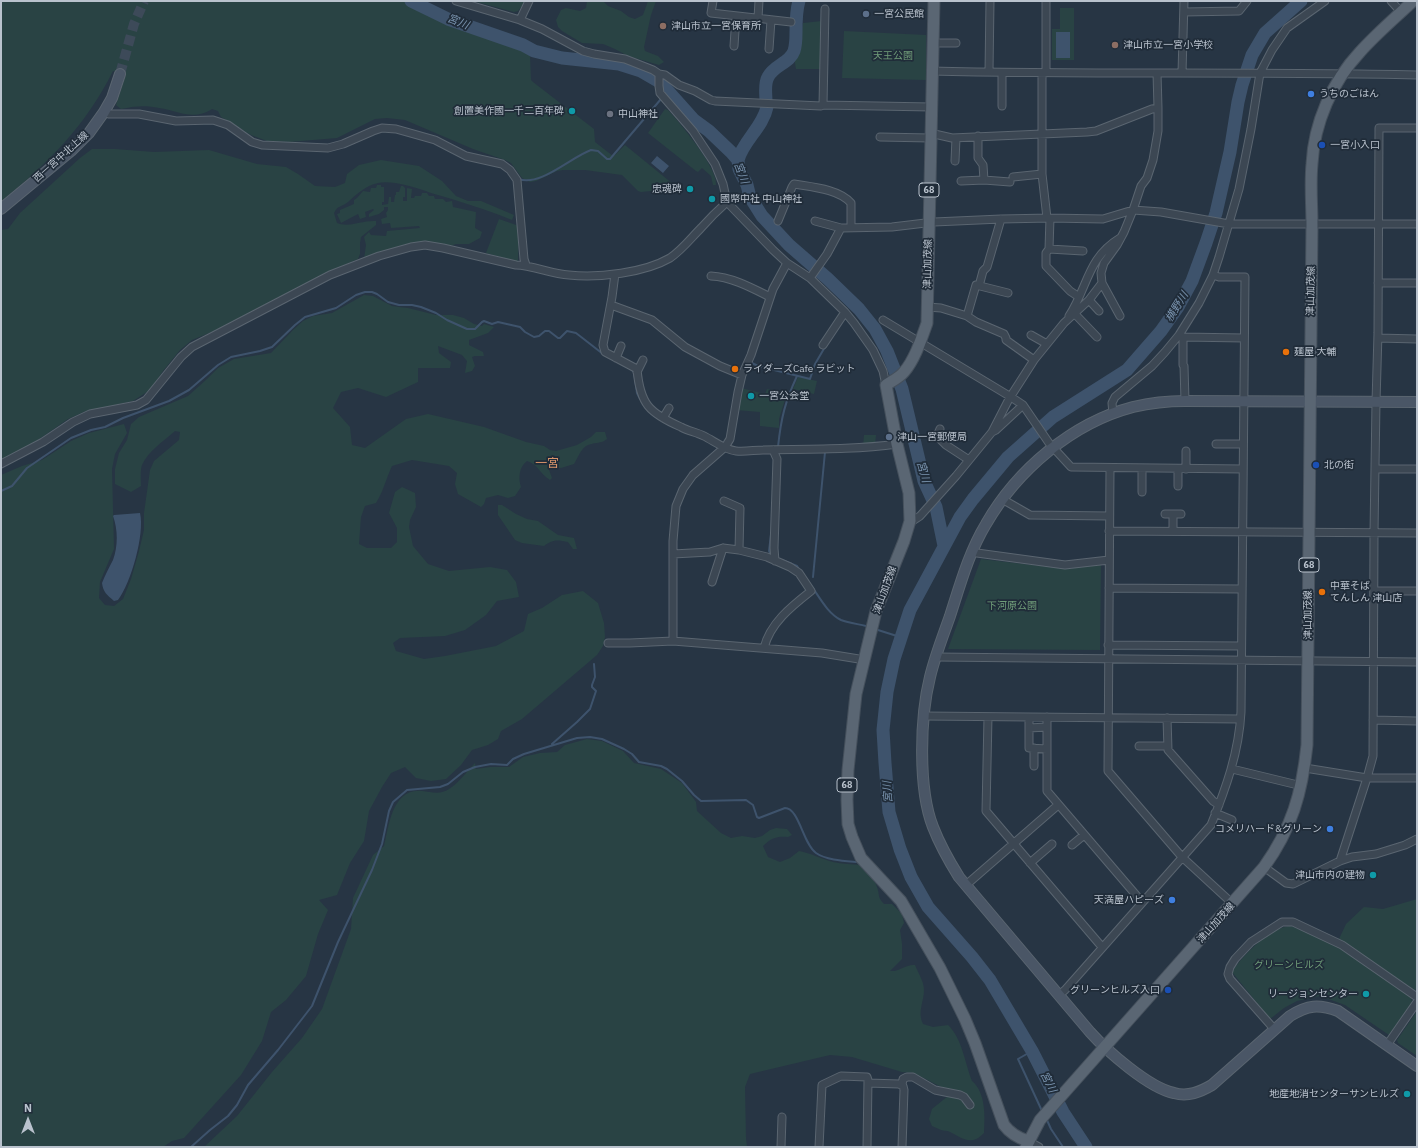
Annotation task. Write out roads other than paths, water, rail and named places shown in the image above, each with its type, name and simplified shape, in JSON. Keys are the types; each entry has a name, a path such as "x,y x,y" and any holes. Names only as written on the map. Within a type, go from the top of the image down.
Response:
{"main road":[{"name":"津山加茂線","path":"934,1 927,324 920,342 903,374 889,384 897,444 915,518 904,540 876,611 856,694 848,770 847,812 852,837 857,851 864,863 901,901 940,968 972,1037 1004,1125 1008,1130 1027,1144 1040,1120 1233,904 1264,867 1276,850 1287,830 1295,808 1302,786 1307,745 1312,164 1315,141 1327,100 1344,73 1360,51 1413,1"}],"street":[{"path":"456,1 520,20 542,29 583,51 625,59 653,70 659,76 659,86 663,96 693,131 715,164 723,184 727,202 787,263 810,278 845,312 873,350 889,384"},
{"path":"520,20 529,1"},
{"path":"713,1 711,13 791,22"},
{"path":"758,18 759,1"},
{"path":"989,72 990,1"},
{"path":"1046,1 1042,133 1042,174 1049,218 1049,249 1046,253 1046,266 1070,291 1079,297"},
{"path":"1182,73 1184,1"},
{"path":"1184,12 1239,11 1247,1"},
{"path":"1114,414 1112,403 1115,397 1152,366 1181,336 1199,303 1213,274 1226,224 1239,189 1252,129 1260,73 1272,50 1287,28 1325,1"},
{"path":"1391,1 1402,12"},
{"path":"823,105 825,9"},
{"path":"734,46 736,16"},
{"path":"769,49 771,20"},
{"path":"933,43 956,43"},
{"path":"932,71 1002,73 1344,73 1417,75"},
{"path":"1002,73 1002,106"},
{"path":"1120,316 1102,283 1101,274 1104,263 1121,237 1133,210 1141,186 1147,178 1153,160 1158,131 1157,73"},
{"name":"西一宮中北上線","path":"1,210 71,151 89,133 112,98 120,74"},
{"path":"659,76 665,75 679,85 715,101 821,106 931,107"},
{"path":"880,137 930,135 956,138 1087,132 1158,108"},
{"path":"104,112 109,114 139,114 176,121 213,120 228,125 252,142 272,146 335,147 373,131 388,128 435,140 466,156 496,162 510,170 517,180 524,259 526,265"},
{"path":"1340,861 1373,756 1379,128 1417,128"},
{"path":"978,136 978,158 983,165 984,180"},
{"path":"955,161 956,138"},
{"path":"961,181 1011,179 1042,174"},
{"path":"778,221 794,184 820,188 837,194 849,201 851,203 851,228"},
{"path":"1,464 43,442 73,422 90,414 137,405 146,400 181,356 192,347 279,303 315,282 357,265 411,247 425,245 516,265 526,265 547,272 578,276 615,274 647,268 670,257 687,243 727,202"},
{"path":"814,220 841,228 851,228 1001,219 1049,218 1103,220 1133,210 1161,212 1226,224 1417,224"},
{"path":"979,286 983,271 987,267 1001,219"},
{"path":"810,278 834,244 841,228"},
{"path":"915,518 944,489 992,432 1011,397 1034,360 1064,323 1074,308 1095,260 1108,246 1121,237"},
{"path":"1049,249 1083,251"},
{"path":"673,642 674,516 678,497 693,475 724,448 730,439 742,375 751,355 770,297 787,263"},
{"path":"1090,270 1101,274"},
{"path":"615,274 604,345 605,352 637,369 640,390 644,401 652,410 663,418 681,428 702,435 724,448 738,452 873,447 897,444"},
{"path":"1059,995 1211,825 1232,769 1236,752 1240,719 1245,277 1219,277 1213,274"},
{"path":"711,276 734,281 770,297"},
{"path":"1378,283 1417,282"},
{"path":"1064,323 1089,300 1102,283"},
{"path":"967,316 976,285 1008,293"},
{"path":"1089,300 1099,312"},
{"path":"611,305 652,320 692,351 720,366 742,375"},
{"path":"927,307 941,308 967,316 976,322 1004,334 1006,340 1034,360"},
{"path":"823,344 845,312"},
{"path":"1075,314 1097,337"},
{"path":"883,320 1011,397 1024,407 1051,445 1071,468 1243,469"},
{"path":"1031,335 1047,344"},
{"path":"1181,336 1244,338"},
{"path":"1181,336 1185,401"},
{"path":"1378,338 1417,339"},
{"path":"616,358 621,346"},
{"path":"637,372 643,360"},
{"path":"1417,402 1185,401 1153,403 1114,414 1084,427 1051,445 1020,477 1002,499 986,524 973,551 930,678 924,716 922,766 926,801 933,826 946,854 959,876 1104,1048 1147,1080 1164,1090 1174,1093 1195,1093 1212,1085 1290,1016 1302,1009 1310,1007 1328,1008 1338,1011 1417,1066"},
{"path":"992,432 1024,407"},
{"path":"663,418 669,408"},
{"path":"940,429 937,436 969,460"},
{"path":"1216,444 1243,444"},
{"path":"773,450 777,459 775,559"},
{"path":"1178,486 1186,451"},
{"path":"1110,468 1107,718 1108,771 1182,857 1233,904"},
{"path":"1142,468 1142,492"},
{"path":"1376,469 1417,469"},
{"path":"1002,499 1030,515 1109,516"},
{"path":"724,501 740,508 739,550"},
{"path":"1165,514 1181,514"},
{"path":"1173,514 1174,531"},
{"path":"1109,531 1417,534"},
{"path":"673,554 710,552 723,548 739,550 775,559 799,573 811,591 794,604 778,622 766,640 764,648"},
{"path":"712,582 723,548"},
{"path":"973,551 977,553 1065,565 1109,560"},
{"path":"1109,588 1242,590"},
{"path":"1375,591 1417,591"},
{"path":"608,643 673,642 764,648 822,653 865,660"},
{"path":"1108,645 1241,646"},
{"path":"936,657 1417,662"},
{"path":"924,716 1240,719"},
{"path":"988,717 986,811 1102,946"},
{"path":"1029,717 1029,748 1047,749"},
{"path":"1047,717 1047,792 1142,902"},
{"path":"1167,718 1168,750 1213,802 1219,804"},
{"path":"1373,720 1417,721"},
{"path":"1029,728 1047,727"},
{"path":"1139,746 1167,746"},
{"path":"1034,748 1034,766"},
{"path":"1305,768 1367,778 1417,778"},
{"path":"1232,769 1302,786"},
{"path":"966,885 1058,805"},
{"path":"1216,813 1232,820"},
{"path":"1072,845 1084,835"},
{"path":"1264,867 1286,883 1293,884 1340,861 1352,857 1376,854 1417,839"},
{"path":"1030,863 1052,844"},
{"path":"1275,1030 1230,979 1228,974 1235,959 1251,942 1282,922 1293,922 1342,945 1417,997"},
{"path":"1387,1045 1417,1002"},
{"path":"819,1147 822,1085 841,1076 863,1076 866,1078 868,1083 867,1147"},
{"path":"902,1147 904,1090 902,1085 903,1079 906,1077 912,1077 935,1090 960,1095 964,1097 970,1105"},
{"path":"868,1083 902,1085"},
{"path":"781,1147 782,1117"},
{"path":"1027,1144 1039,1147"}],"water":[{"path":"1056,32 1070,32 1070,58 1056,58"},
{"path":"657,156 669,166 663,173 651,163"},
{"path":"140,513 141,522 139,545 136,558 123,592 118,600 114,601 103,589 102,583 113,560 117,544 117,532 113,516"}],"waterway":[{"name":"宮川","path":"411,1 448,19 523,45 534,51 562,58 619,64 641,71 660,82 694,120 709,131 731,152 738,160 739,169 747,185 750,197 762,216 789,245 828,279 859,309 875,329 887,351 902,389 924,481 936,507 944,546"},
{"path":"766,101 766,86 768,77 789,58 794,51 799,1"},
{"name":"宮川","path":"1086,1147 1063,1112 1032,1051 990,980 928,907 911,877 900,849 889,812 883,730 887,692 894,659 910,610 960,517 973,499 1008,457 1053,417 1127,370 1161,331 1178,307 1192,281 1216,213 1230,152 1238,102 1252,55 1265,33 1301,1"},
{"path":"519,179 536,179 546,175 591,150 598,151 607,159 610,159 661,99"},
{"path":"738,160 744,147 765,114 767,107"},
{"path":"1,491 12,486 27,468 71,438 91,430 105,427 123,418 169,401 189,390 218,365 231,357 272,347 305,317 336,308 356,295 365,292 372,292 388,302 399,305 421,307 467,329 475,329 484,321 492,324 498,322 520,327 534,337 539,336 545,331 549,331 558,338 560,338 567,331 576,333 603,354"},
{"path":"750,362 758,366 810,379 815,364 825,347"},
{"path":"632,370 634,372 637,393 640,399"},
{"path":"778,447 784,410 797,376"},
{"path":"813,577 825,452"},
{"path":"771,534 769,551 772,556"},
{"path":"782,560 797,566 799,569"},
{"path":"810,584 827,609 836,617 844,621 866,626"},
{"path":"878,630 900,637"},
{"path":"552,744 590,709 596,691 592,687 595,677 594,664"},
{"path":"191,1147 228,1116 237,1105 248,1085 278,1050 312,1006 338,942 372,870 382,844 389,811 393,802 407,790 440,787 448,784 463,772 475,767 491,764 507,765 513,759 524,754 577,738 590,737 602,739 624,749 632,754 639,762 661,766 667,769 682,781 701,801 746,800 753,805 757,817 759,818 785,808 790,810 798,820 808,842 816,853 830,859 856,862"},
{"path":"1032,1051 1018,1059 1042,1111"},
{"path":"1046,1118 1051,1129 1063,1147"}],"tunnel":[{"path":"120,74 134,24 144,1"}],"place":[{"name":"一宮公民館","path":"866,14"},
{"name":"津山市立一宮保育所","path":"663,26"},
{"name":"津山市立一宮小学校","path":"1115,45"},
{"name":"うちのごはん","path":"1311,94"},
{"name":"創置美作國一千二百年碑","path":"572,111"},
{"name":"中山神社","path":"610,114"},
{"name":"一宮小入口","path":"1322,145"},
{"name":"忠魂碑","path":"690,189"},
{"name":"國幣中社 中山神社","path":"712,199"},
{"name":"麺屋 大輔","path":"1286,352"},
{"name":"ライダーズCafe ラビット","path":"735,369"},
{"name":"一宮公会堂","path":"751,396"},
{"name":"津山一宮郵便局","path":"889,437"},
{"name":"北の街","path":"1316,465"},
{"name":"中華そば てんしん 津山店","path":"1322,592"},
{"name":"コメリハード&グリーン","path":"1330,829"},
{"name":"津山市内の建物","path":"1373,875"},
{"name":"天満屋ハピーズ","path":"1172,900"},
{"name":"グリーンヒルズ入口","path":"1168,990"},
{"name":"リージョンセンター","path":"1366,994"},
{"name":"地産地消センターサンヒルズ","path":"1407,1094"}],"district":[{"name":"一宮","path":"547,464"}],"park label":[{"name":"天王公園","path":"893,56"},
{"name":"下河原公園","path":"1012,606"},
{"name":"グリーンヒルズ","path":"1289,965"}],"water label":[{"name":"横野川","path":"1177,307"}]}
